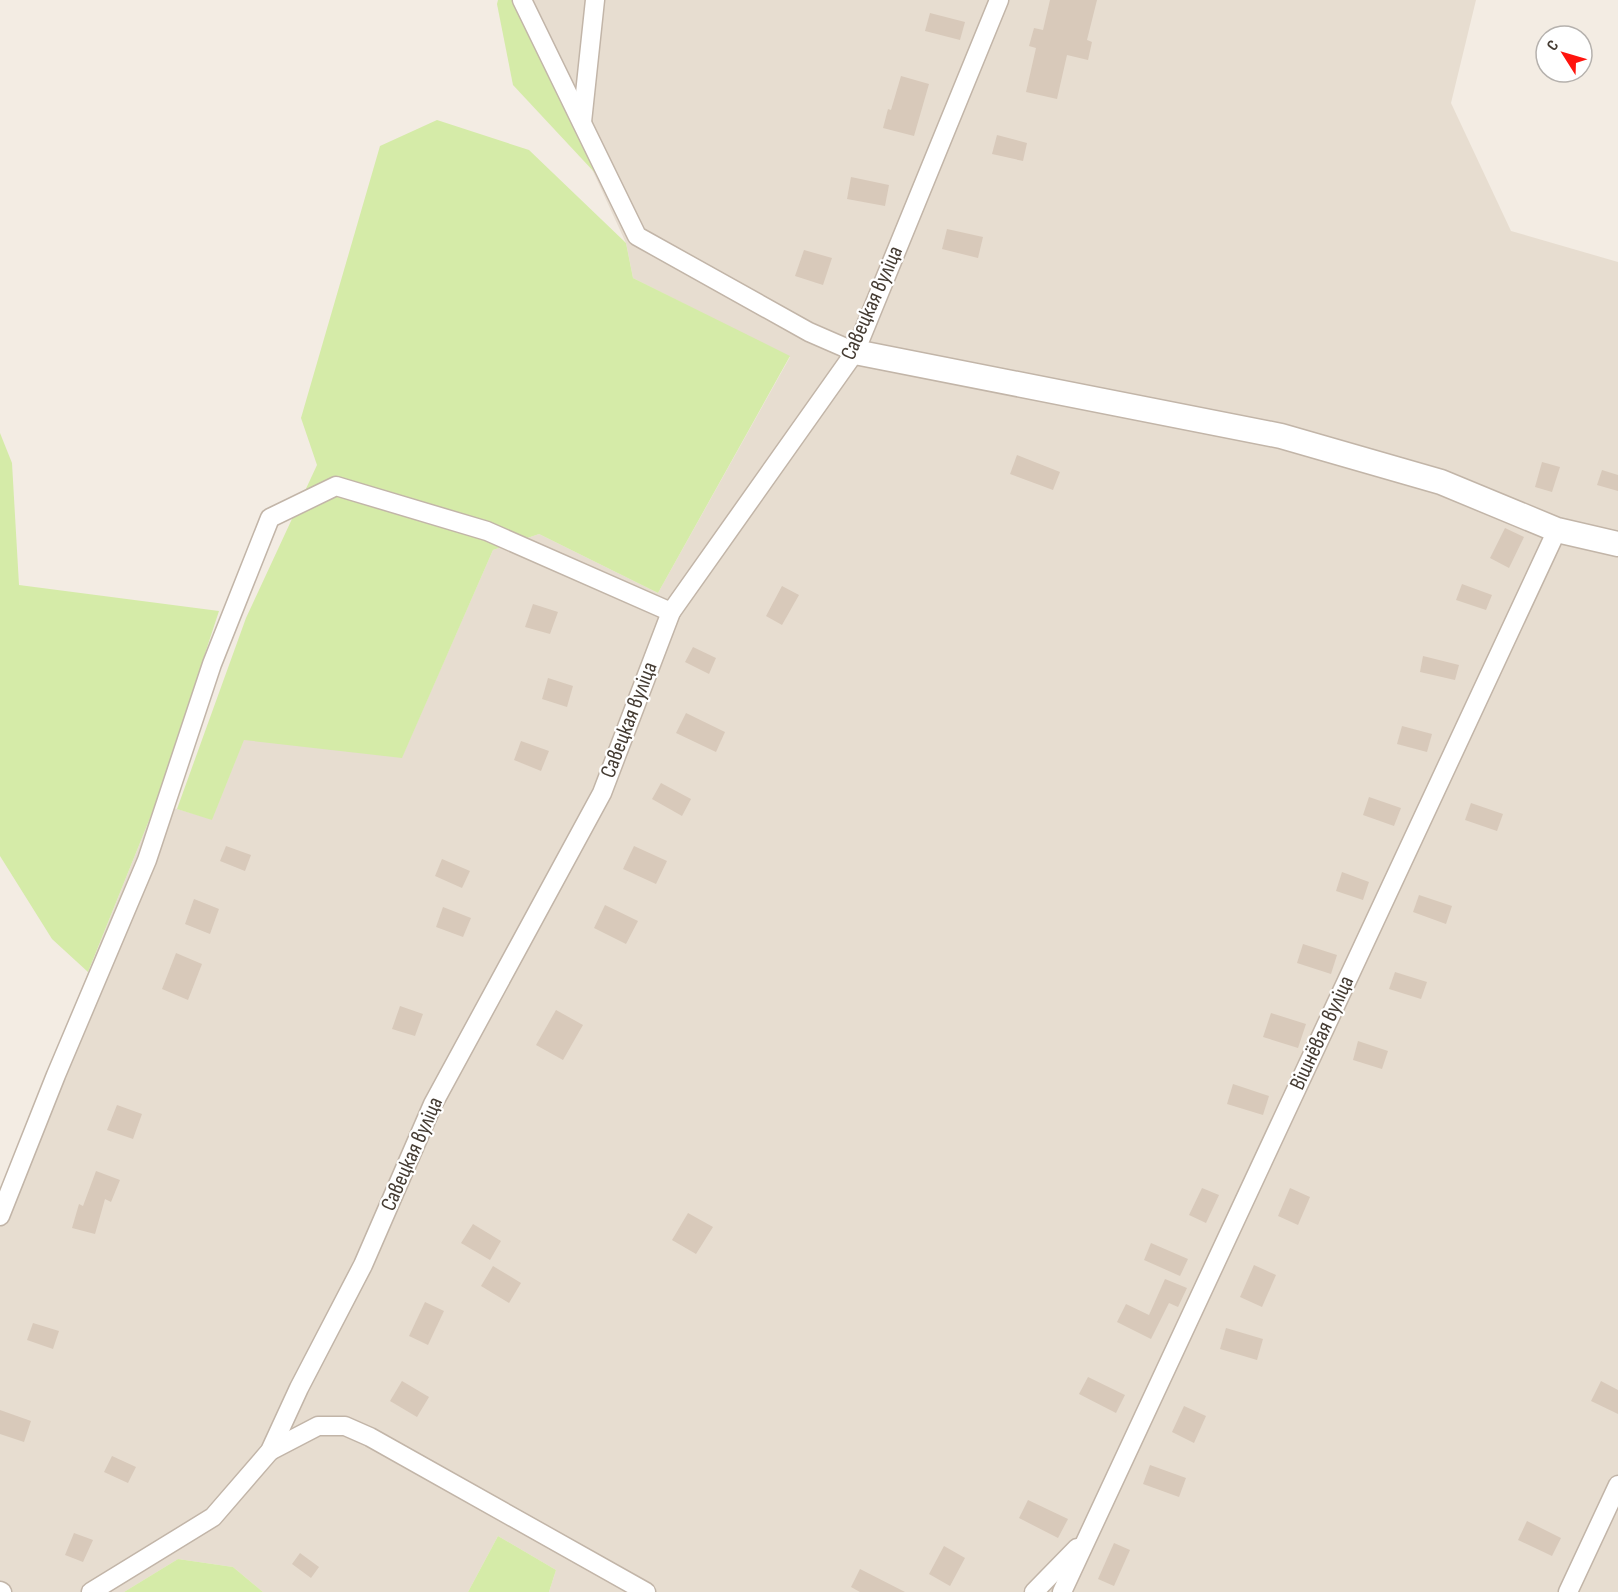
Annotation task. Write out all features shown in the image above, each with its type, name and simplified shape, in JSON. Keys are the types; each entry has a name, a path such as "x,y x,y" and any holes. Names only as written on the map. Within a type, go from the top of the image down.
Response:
{"street":[{"path":"522,0 637,236 809,332 855,352 1281,436 1441,482 1557,530 1618,544"},
{"path":"582,122 595,0"},
{"name":"Савецкая вуліца","path":"91,1592 213,1517 270,1451 298,1388 363,1265 433,1104 602,793 671,612 855,352 999,0"},
{"path":"0,1216 56,1075 147,860 212,664 270,518 336,486 487,531 671,612"},
{"name":"Вішнёвая вуліца","path":"1062,1592 1557,530"},
{"name":"Савецкая вуліца","path":"270,1451 318,1426 345,1426 370,1437 646,1592"},
{"path":"1568,1592 1618,1485"},
{"name":"Вішнёвая вуліца","path":"1034,1592 1087,1537"}],"shaded area":[{"path":"514,0 1476,0 1451,103 1511,231 1618,262 1618,1592 549,1592 556,1570 498,1536 468,1592 263,1592 233,1567 178,1559 124,1592 0,1592 0,1192 156,803 212,819 244,739 402,757 493,550 539,534 658,593 790,357 633,278 626,243"}],"green space":[{"path":"498,0 514,0 596,174 513,85"},
{"path":"437,120 529,150 626,243 633,278 790,356 658,593 539,534 493,550 402,758 244,740 212,820 177,809 246,618 317,465 301,418 380,146"},
{"path":"0,433 12,463 19,585 219,611 156,803 88,972 52,939 0,856"},
{"path":"498,1536 556,1570 549,1592 468,1592"},
{"path":"178,1559 233,1567 263,1592 124,1592"}],"building":[{"path":"1050,0 1097,0 1087,40 1092,42 1088,60 1067,55 1057,99 1026,92 1036,48 1029,46 1034,28 1043,30"},
{"path":"930,13 965,22 960,40 925,31"},
{"path":"901,76 929,84 914,136 883,128"},
{"path":"997,135 1027,143 1023,161 992,154"},
{"path":"851,177 889,185 885,206 847,199"},
{"path":"947,229 983,237 978,258 942,249"},
{"path":"804,250 832,258 823,285 795,276"},
{"path":"1017,455 1060,472 1053,490 1010,474"},
{"path":"1542,462 1560,467 1552,492 1535,487"},
{"path":"1602,470 1618,475 1618,491 1597,485"},
{"path":"1505,528 1524,537 1509,568 1490,558"},
{"path":"1462,584 1492,595 1486,610 1456,600"},
{"path":"782,586 799,595 782,625 766,616"},
{"path":"533,604 558,612 550,634 525,627"},
{"path":"693,647 716,658 709,674 685,662"},
{"path":"1423,656 1459,665 1455,680 1420,672"},
{"path":"548,678 573,686 567,707 542,699"},
{"path":"686,713 725,732 716,752 676,733"},
{"path":"1402,726 1432,734 1427,752 1397,744"},
{"path":"521,741 549,751 541,771 514,760"},
{"path":"661,783 691,799 682,816 652,799"},
{"path":"1369,797 1401,808 1394,826 1363,815"},
{"path":"1471,803 1503,814 1497,831 1465,820"},
{"path":"226,846 251,855 245,871 220,861"},
{"path":"634,846 667,861 656,884 623,869"},
{"path":"442,859 470,871 462,888 435,876"},
{"path":"1342,872 1369,882 1363,900 1336,891"},
{"path":"1419,895 1452,906 1446,924 1413,912"},
{"path":"194,899 219,909 210,934 185,924"},
{"path":"605,905 638,921 626,944 594,928"},
{"path":"443,907 471,918 463,937 436,927"},
{"path":"1303,944 1337,955 1331,974 1297,963"},
{"path":"176,953 202,964 188,1000 162,989"},
{"path":"1395,972 1427,982 1421,999 1389,989"},
{"path":"400,1006 423,1014 415,1036 392,1029"},
{"path":"556,1010 583,1025 563,1060 536,1045"},
{"path":"1271,1013 1306,1024 1298,1048 1263,1037"},
{"path":"1358,1041 1388,1051 1382,1069 1353,1060"},
{"path":"1233,1084 1269,1096 1263,1115 1227,1104"},
{"path":"117,1105 142,1114 133,1139 107,1130"},
{"path":"96,1171 120,1180 111,1202 105,1199 95,1234 72,1228 79,1204 83,1206"},
{"path":"1202,1188 1219,1195 1206,1223 1189,1215"},
{"path":"1290,1188 1310,1197 1298,1225 1278,1216"},
{"path":"688,1213 713,1227 696,1254 672,1240"},
{"path":"473,1224 501,1241 490,1260 461,1243"},
{"path":"1151,1243 1188,1259 1180,1276 1144,1260"},
{"path":"1254,1265 1276,1275 1262,1307 1240,1297"},
{"path":"493,1266 521,1283 509,1303 481,1286"},
{"path":"1165,1279 1187,1288 1178,1307 1169,1303 1151,1339 1117,1322 1126,1304 1149,1315"},
{"path":"425,1302 444,1311 428,1345 409,1336"},
{"path":"33,1323 59,1331 53,1349 27,1340"},
{"path":"1226,1328 1263,1339 1257,1360 1220,1349"},
{"path":"1088,1377 1125,1395 1116,1413 1079,1394"},
{"path":"402,1381 429,1397 417,1417 390,1401"},
{"path":"1601,1381 1618,1390 1618,1414 1591,1401"},
{"path":"1184,1406 1206,1416 1194,1443 1172,1432"},
{"path":"0,1410 31,1421 24,1442 0,1434"},
{"path":"112,1456 136,1467 128,1483 104,1472"},
{"path":"1150,1465 1186,1478 1179,1497 1143,1484"},
{"path":"1028,1500 1068,1519 1058,1538 1019,1518"},
{"path":"1527,1521 1561,1538 1552,1556 1518,1540"},
{"path":"74,1533 93,1540 83,1562 65,1555"},
{"path":"1114,1543 1130,1550 1114,1586 1098,1579"},
{"path":"944,1546 965,1558 950,1586 929,1574"},
{"path":"300,1553 319,1567 311,1578 292,1564"},
{"path":"860,1569 905,1592 860,1592 851,1587"}]}
